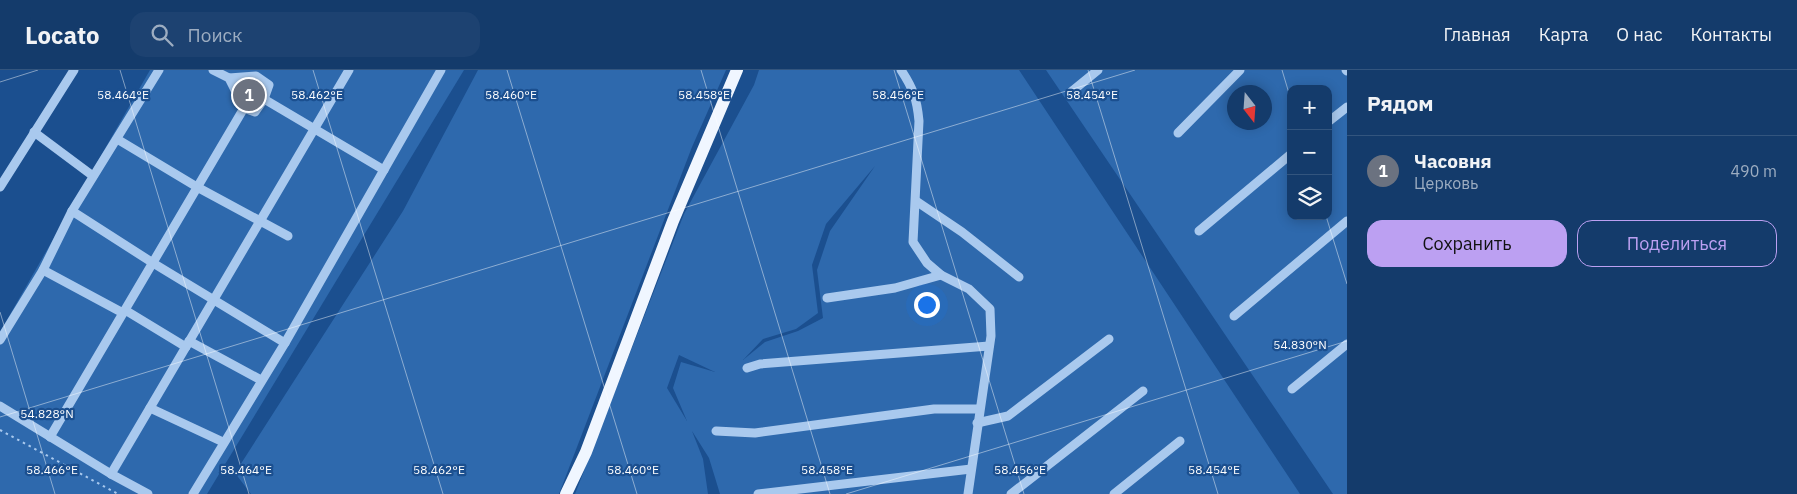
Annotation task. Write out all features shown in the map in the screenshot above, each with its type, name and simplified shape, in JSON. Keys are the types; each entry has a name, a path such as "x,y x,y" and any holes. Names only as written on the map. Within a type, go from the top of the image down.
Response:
{"main road":[{"path":"566,494 586,452 673,221 738,70"}],"street":[{"path":"0,186 74,70"},
{"path":"0,340 43,270 72,211 159,70"},
{"path":"213,70 229,78 258,73 269,85 264,99 254,112 244,108 229,78"},
{"path":"111,474 349,70"},
{"path":"192,494 285,343 441,70"},
{"path":"901,70 912,87 917,101 919,121 913,242 927,263 941,275 968,289 990,309 989,346 968,494"},
{"path":"1071,92 1098,70"},
{"path":"1178,133 1240,70"},
{"path":"264,99 384,170"},
{"path":"1332,119 1347,107"},
{"path":"50,437 244,108"},
{"path":"34,132 94,176"},
{"path":"117,139 197,187 288,236"},
{"path":"1199,231 1287,157"},
{"path":"916,200 962,232 1019,277"},
{"path":"72,211 153,263 285,343"},
{"path":"1234,316 1347,221"},
{"path":"43,270 261,380"},
{"path":"827,298 895,288 941,275"},
{"path":"977,423 1008,416 1109,339"},
{"path":"1292,389 1347,344"},
{"path":"747,368 760,364 989,346"},
{"path":"1011,494 1143,391"},
{"path":"0,406 111,474 148,494"},
{"path":"150,408 223,442"},
{"path":"716,431 754,433 934,409 979,409"},
{"path":"1114,494 1180,441"},
{"path":"758,494 971,469"}],"path":[{"path":"0,430 118,494"}],"shaded area":[{"path":"150,70 464,70 207,494 0,494 0,332"},
{"path":"478,70 726,70 692,147 559,494 251,494 235,473 403,211"},
{"path":"759,70 1019,70 1300,494 720,494 709,458 692,431 703,459 708,494 575,494 684,214 754,85","holes":["875,166 830,231 817,270 823,318 798,331 765,342 743,360 763,339 796,329 818,313 812,265 826,224","679,355 715,372 681,362 673,388 687,421 667,388"]},
{"path":"1046,70 1347,70 1347,494 1333,494"}],"building":[{"path":"234,82 261,82 264,84 255,98 252,107 248,105"}],"place":[{"name":"Часовня","path":"249,95"}]}
